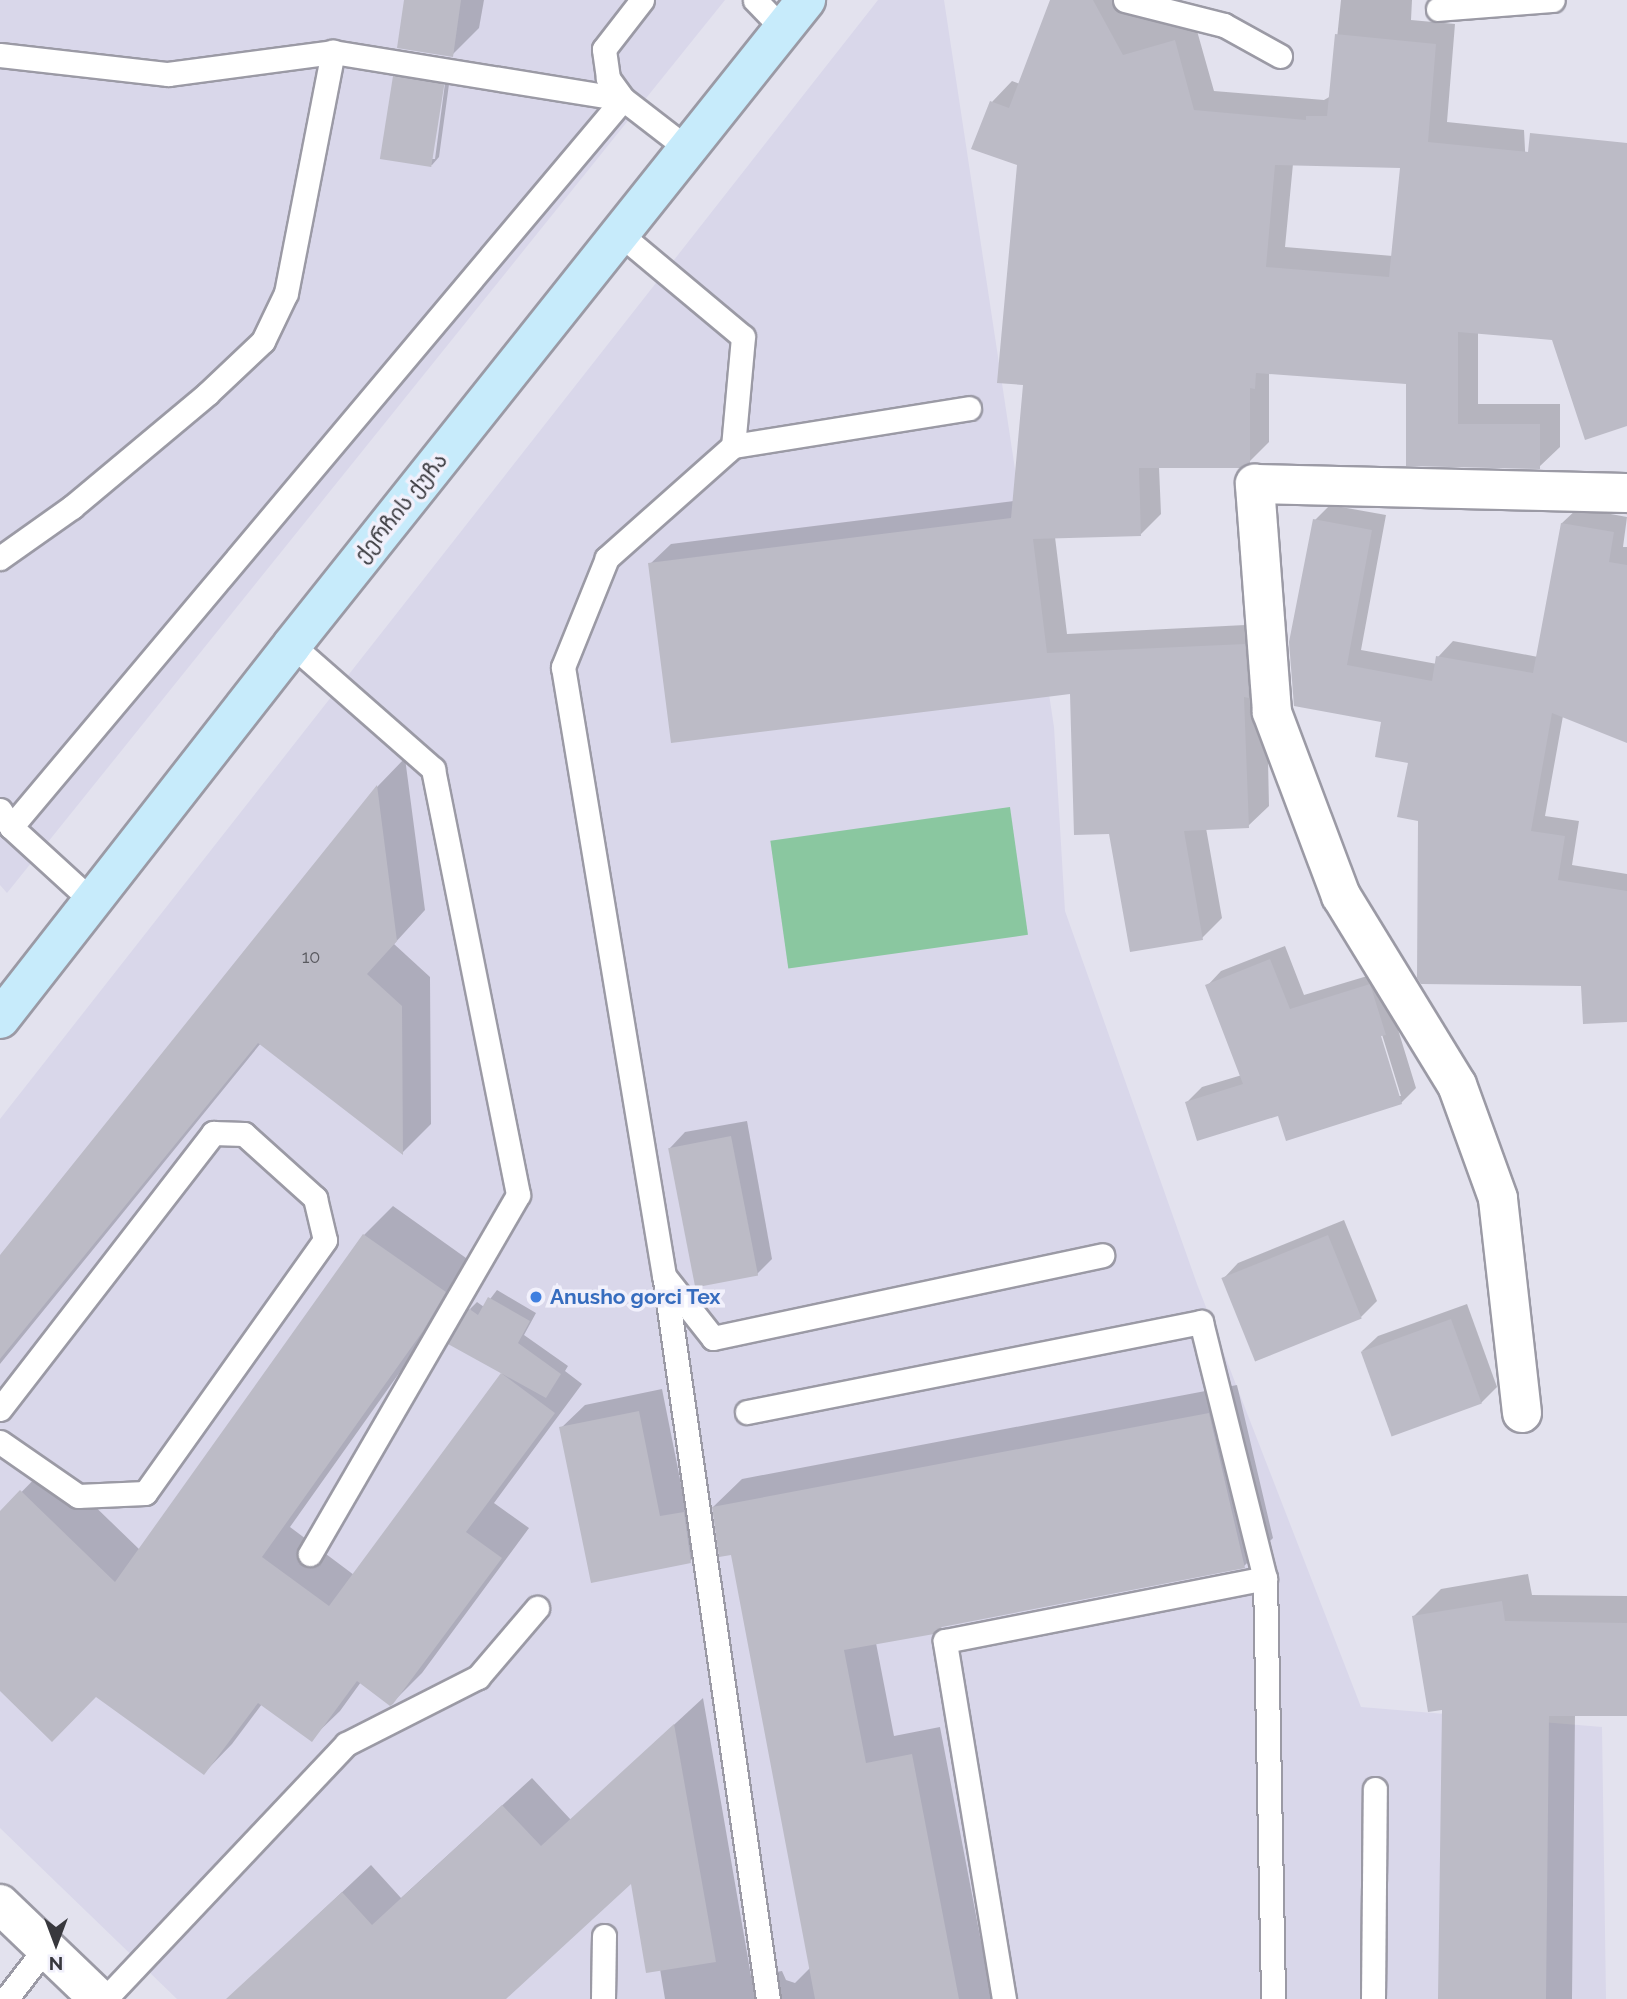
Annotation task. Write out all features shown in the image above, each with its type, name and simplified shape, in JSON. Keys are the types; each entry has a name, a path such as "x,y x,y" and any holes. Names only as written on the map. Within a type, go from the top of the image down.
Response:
{"main road":[{"name":"ქერჩის ქუჩა","path":"0,1019 292,645 795,14"}],"street":[{"path":"1522,1413 1498,1198 1457,1085 1342,895 1272,712 1255,484 1627,493"},
{"path":"0,1904 47,1946 99,1999"}],"lane":[{"path":"642,0 604,49 608,78 623,99 688,149"},
{"path":"755,0 795,14"},
{"path":"1125,0 1224,25 1280,55"},
{"path":"1438,9 1553,0"},
{"path":"0,55 168,74 333,52 623,99"},
{"path":"0,558 72,508 206,394 263,341 286,293 333,52"},
{"path":"92,901 6,819 623,99"},
{"path":"620,234 743,337 733,446"},
{"path":"768,1999 664,1276 563,667 607,558 733,446 969,408"},
{"path":"292,645 433,769 518,1195 310,1554"},
{"path":"0,1409 213,1133 244,1134 316,1198 326,1240 145,1493 78,1496 0,1443"},
{"path":"664,1276 713,1338 1102,1255"},
{"path":"747,1412 1201,1322 1265,1578 1273,1999"},
{"path":"1004,1999 945,1641 1265,1578"},
{"path":"105,1999 346,1744 478,1677 537,1608"},
{"path":"1373,1999 1375,1789"},
{"path":"603,1999 604,1936"},
{"path":"6,1999 47,1946"}],"shaded area":[{"path":"0,0 725,0 7,893 0,885"},
{"path":"878,0 944,0 1054,727 1065,911 1197,1284 1361,1707 1602,1727 1606,1999 177,1999 0,1828 0,1119"}],"green space":[{"path":"1010,807 1028,935 788,968 770,841"}],"building":[{"path":"404,0 461,0 453,57 397,48"},
{"path":"1050,0 1093,0 1123,55 1175,40 1194,110 1306,120 1306,116 1327,116 1335,34 1436,44 1428,142 1528,152 1530,133 1627,143 1627,426 1585,440 1552,340 1458,332 1458,424 1540,424 1540,469 1406,466 1406,384 1256,373 1255,389 1250,388 1250,464 1241,468 1139,468 1141,536 1033,539 1047,653 1245,644 1249,698 1244,697 1249,828 1184,831 1203,940 1130,952 1109,834 1074,835 1070,694 671,743 648,563 1011,518 1023,385 997,383 1017,165 971,149 990,101 1009,108","holes":["1275,165 1400,168 1389,277 1266,267"]},
{"path":"393,76 444,84 431,167 380,159"},
{"path":"1313,519 1372,530 1347,665 1432,681 1436,656 1533,673 1561,523 1614,532 1609,562 1627,565 1627,743 1552,713 1531,831 1565,836 1558,880 1627,891 1627,1022 1583,1024 1581,986 1421,984 1417,978 1418,821 1397,817 1408,763 1375,757 1381,722 1294,706 1289,642"},
{"path":"377,785 397,941 367,974 402,1006 403,1155 258,1043 0,1359 0,1255"},
{"path":"1270,959 1290,1009 1370,984 1386,1035 1381,1036 1402,1104 1286,1141 1278,1116 1197,1141 1185,1102 1243,1084 1205,985"},
{"path":"731,1136 758,1275 695,1288 668,1148"},
{"path":"363,1234 446,1292 423,1331 262,1557 329,1606 501,1373 555,1413 466,1532 502,1558 393,1704 390,1706 357,1681 312,1742 258,1703 204,1775 96,1697 52,1742 0,1691 0,1511 20,1490 115,1582"},
{"path":"1328,1235 1362,1318 1255,1362 1221,1278"},
{"path":"488,1297 530,1321 518,1343 561,1374 546,1398 448,1344 468,1308 478,1315"},
{"path":"1451,1319 1482,1404 1392,1436 1361,1352"},
{"path":"639,1411 660,1516 684,1512 691,1563 591,1583 559,1427"},
{"path":"1209,1413 1245,1568 942,1627 934,1634 844,1650 866,1763 912,1754 959,1999 815,1999 731,1555 719,1557 712,1507"},
{"path":"1502,1601 1505,1621 1627,1623 1627,1716 1549,1716 1546,1999 1438,1999 1442,1710 1428,1712 1412,1616"},
{"path":"674,1724 716,1962 646,1973 631,1884 506,1999 226,1999 342,1892 372,1925 502,1805 541,1846"}],"place":[{"name":"Anusho gorci Tex","path":"536,1297"}]}
